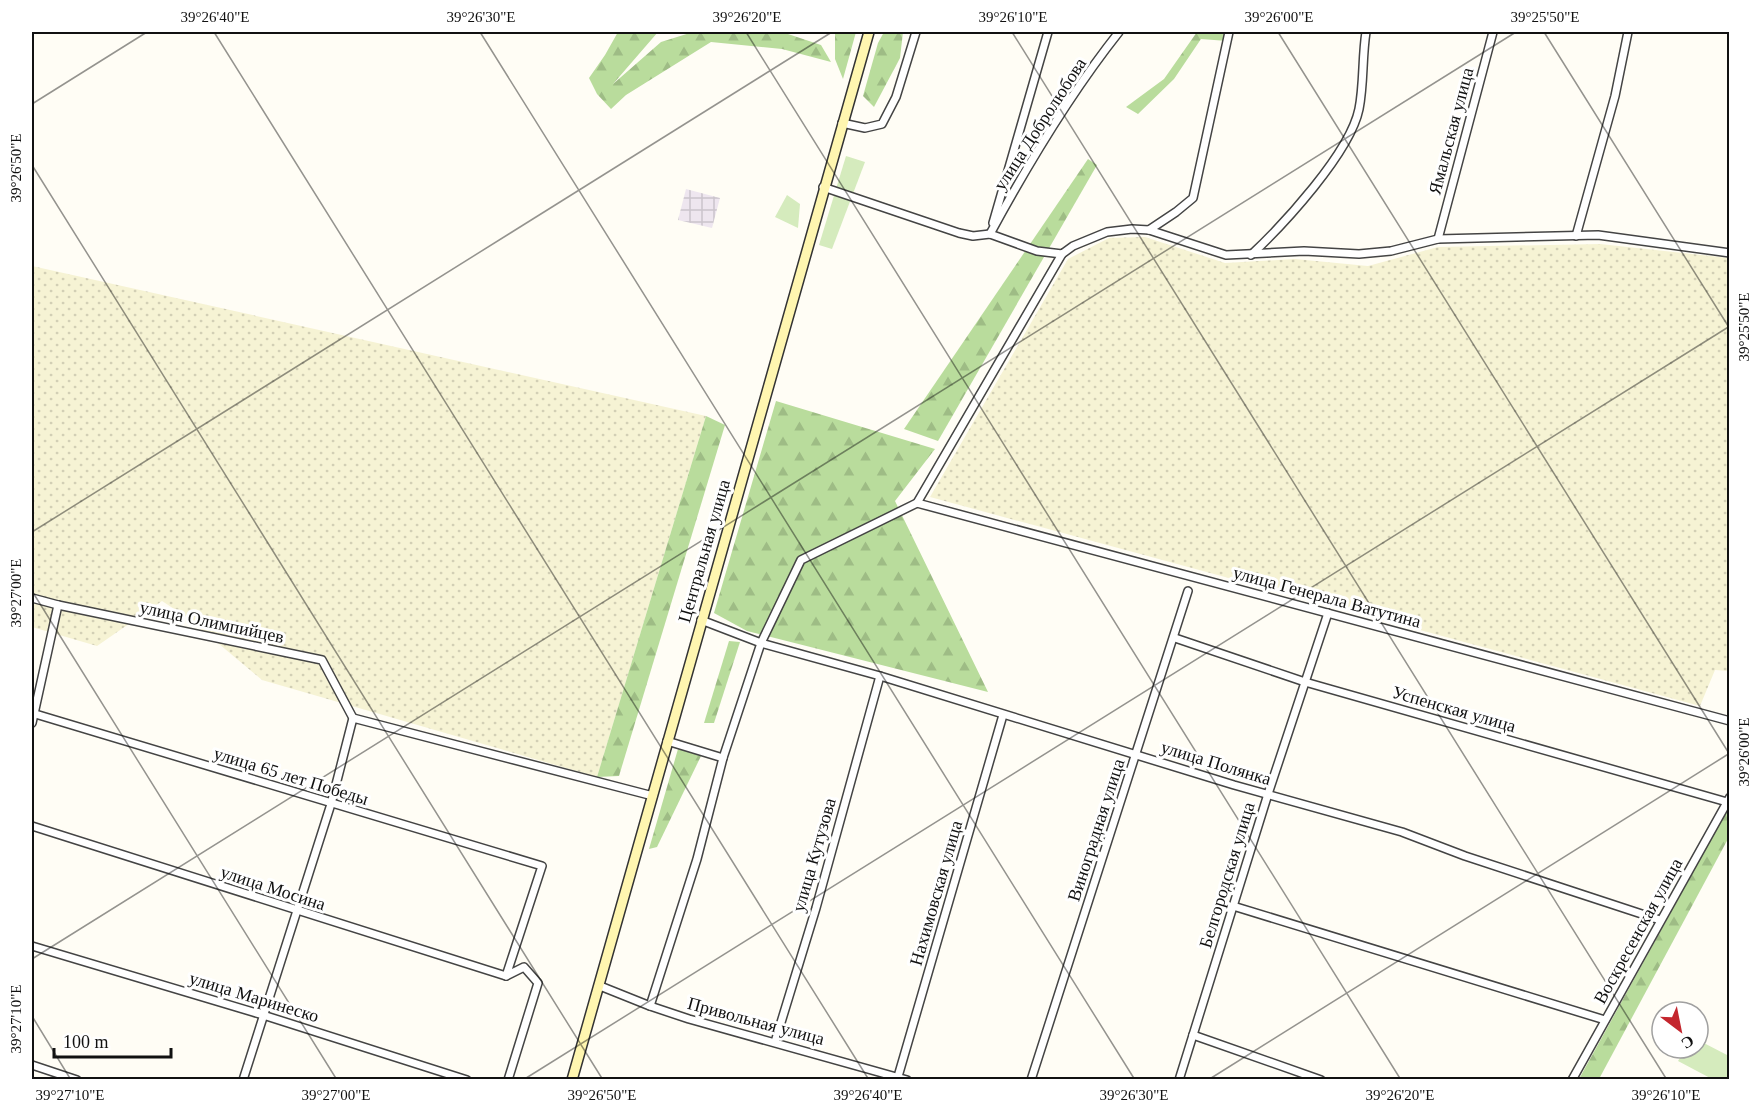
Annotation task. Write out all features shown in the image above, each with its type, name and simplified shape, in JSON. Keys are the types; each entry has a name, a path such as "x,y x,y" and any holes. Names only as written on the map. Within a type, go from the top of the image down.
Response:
{"main road":[{"name":"Центральная улица","path":"572,1080 823,187 869,32"}],"street":[{"path":"842,123 866,128 882,124 896,97 916,32"},
{"path":"990,234 1048,32"},
{"name":"улица Добролюбова","path":"990,234 1065,106 1119,32"},
{"path":"1149,230 1192,198 1229,32"},
{"path":"1251,255 1281,227 1331,163 1350,133 1359,110 1366,32"},
{"name":"Ямальская улица","path":"1438,238 1492,32"},
{"path":"1576,236 1615,96 1628,32"},
{"path":"823,187 959,233 973,236 990,234 1037,250 1062,254"},
{"path":"650,1006 697,859 723,758 761,643 801,560 917,503 1062,254 1073,246 1107,232 1132,228 1149,230 1226,255 1304,251 1359,254 1391,251 1438,238 1598,235 1730,253"},
{"name":"улица Генерала Ватутина","path":"917,503 1730,721"},
{"name":"Виноградная улица","path":"1031,1080 1188,591"},
{"name":"улица Олимпийцев","path":"32,598 322,660 353,718"},
{"path":"32,723 58,605"},
{"name":"Белгородская улица","path":"1179,1080 1268,794 1328,613"},
{"name":"улица Полянка","path":"701,620 761,643 880,676 1003,715 1402,832 1465,856 1660,920"},
{"name":"Успенская улица","path":"1174,638 1305,682 1728,800"},
{"name":"улица Кутузова","path":"775,1042 816,908 880,676"},
{"name":"улица 65 лет Победы","path":"33,714 542,866 506,976"},
{"name":"Нахимовская улица","path":"898,1078 1003,715"},
{"path":"243,1080 331,804 353,718 653,796"},
{"path":"667,741 723,758"},
{"name":"Воскресенская улица","path":"1572,1080 1728,800"},
{"name":"улица Мосина","path":"32,826 296,912 506,976"},
{"path":"1233,906 1605,1020"},
{"name":"улица Маринеско","path":"32,946 263,1015 467,1080"},
{"path":"506,976 524,966 538,983 508,1080"},
{"name":"Привольная улица","path":"600,986 650,1006 907,1080"},
{"path":"1193,1035 1321,1080"},
{"path":"32,1065 77,1080"}],"shaded area":[{"path":"686,189 720,198 712,228 678,220"},
{"path":"1145,237 1225,263 1295,259 1368,266 1438,247 1600,244 1729,258 1729,671 1715,670 1700,706 930,497 1068,259 1109,238"},
{"path":"32,266 706,416 597,777 262,680 188,618 162,601 97,646 32,627"}],"green space":[{"path":"618,32 658,32 613,84 661,42 693,32 782,32 821,45 831,62 782,49 711,42 626,95 611,109 597,94 589,78"},
{"path":"835,32 856,32 843,79 835,59"},
{"path":"884,32 903,32 900,58 874,107 863,96 878,43"},
{"path":"1197,32 1226,32 1227,41 1201,39 1174,79 1138,114 1126,107 1164,79"},
{"path":"846,156 865,162 832,249 819,245"},
{"path":"1088,159 1097,165 938,441 904,429"},
{"path":"787,195 800,204 798,228 775,217"},
{"path":"776,401 935,449 895,501 988,692 747,631 714,613"},
{"path":"706,416 725,425 619,776 597,777"},
{"path":"729,641 740,642 714,723 704,723"},
{"path":"678,749 701,756 657,847 649,849"},
{"path":"1729,807 1729,837 1599,1079 1579,1079"},
{"path":"1710,1046 1729,1056 1728,1079 1712,1079 1678,1061 1710,1060"}]}
